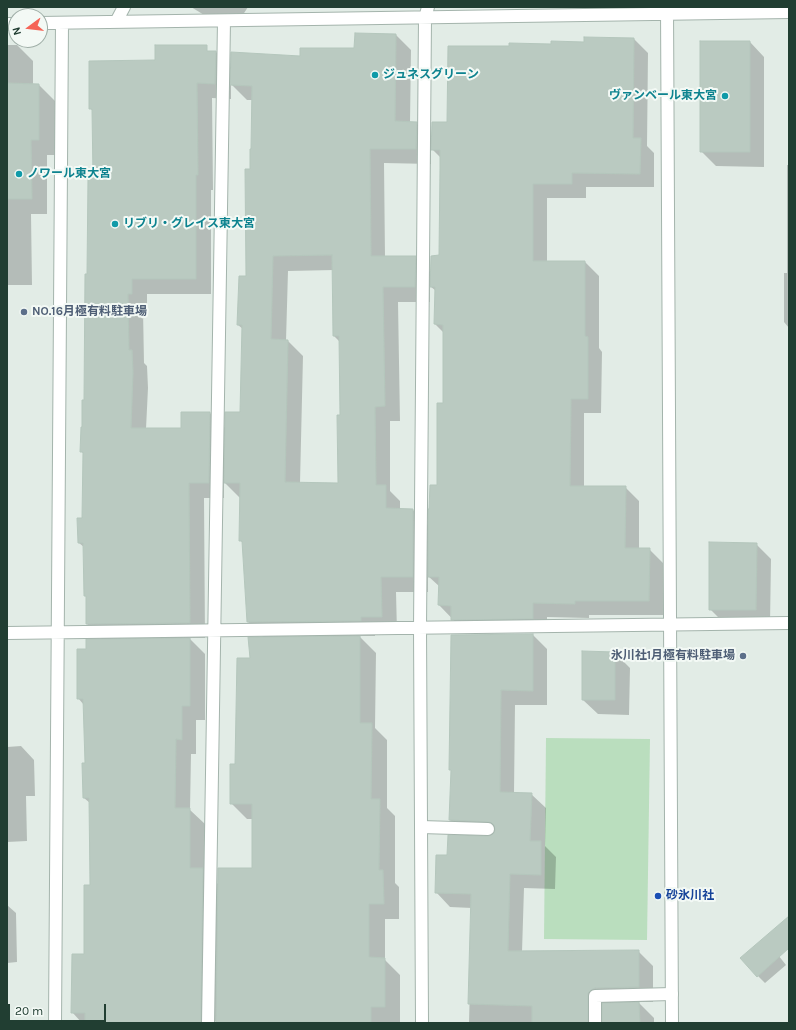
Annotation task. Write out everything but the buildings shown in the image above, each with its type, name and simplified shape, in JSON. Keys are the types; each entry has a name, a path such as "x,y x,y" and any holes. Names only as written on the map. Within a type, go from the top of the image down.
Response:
{"street":[{"path":"116,22 124,7"},
{"path":"667,10 672,1023"},
{"path":"48,23 224,21 427,12 667,10 789,12"},
{"path":"422,1023 420,628 427,12"},
{"path":"208,1023 224,21"},
{"path":"55,1023 62,23"},
{"path":"7,633 789,623"},
{"path":"421,827 488,829"},
{"path":"595,1023 595,996 672,994"}],"green space":[{"path":"546,738 650,739 647,940 544,939"}],"place":[{"name":"ジュネスグリーン","path":"375,75"},
{"name":"ヴァンベール東大宮","path":"725,96"},
{"name":"ノワール東大宮","path":"19,174"},
{"name":"リブリ・グレイス東大宮","path":"115,224"},
{"name":"NO.16月極有料駐車場","path":"24,312"},
{"name":"氷川社1月極有料駐車場","path":"743,656"},
{"name":"砂氷川社","path":"658,896"}]}
